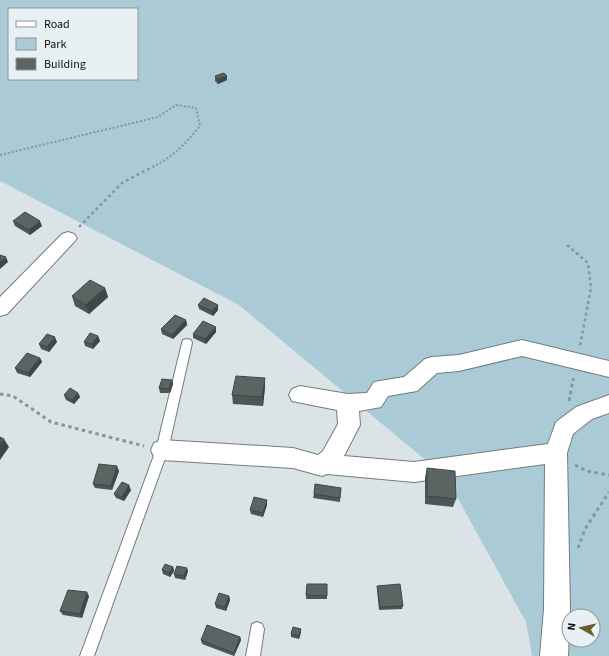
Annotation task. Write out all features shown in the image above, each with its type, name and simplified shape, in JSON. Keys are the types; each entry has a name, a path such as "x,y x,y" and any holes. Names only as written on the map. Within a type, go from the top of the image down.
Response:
{"street":[{"path":"0,308 68,238"},
{"path":"300,394 348,403 373,401 382,388 409,386 432,365 459,363 522,348 609,369"},
{"path":"324,464 331,458 348,426 348,403"},
{"path":"554,656 558,609 556,453 564,428 584,412 609,404"},
{"path":"162,450 293,458 322,466 324,464 414,472 556,453"}],"lane":[{"path":"87,656 162,450 187,343"},
{"path":"253,656 257,629"}],"path":[{"path":"0,155 158,117 176,105 196,108 200,126 188,141 171,157 122,184 68,238"},
{"path":"564,428 591,288 588,263 567,245"},
{"path":"0,394 12,396 51,422 162,450"},
{"path":"556,453 587,471 609,475"},
{"path":"578,551 585,529 609,492"}],"green space":[{"path":"0,0 609,0 609,656 532,656 526,622 446,477 239,305 0,181"}],"building":[{"path":"224,73 227,76 218,79 215,76"},
{"path":"25,212 40,221 29,230 13,221"},
{"path":"0,255 6,257 0,262"},
{"path":"90,280 105,288 86,305 72,296"},
{"path":"204,298 218,305 212,311 198,305"},
{"path":"175,315 186,320 172,335 161,329"},
{"path":"203,321 216,327 205,339 193,334"},
{"path":"90,333 98,336 92,344 84,342"},
{"path":"47,334 55,337 47,347 39,344"},
{"path":"27,353 40,358 28,373 15,368"},
{"path":"236,376 265,378 262,397 232,395"},
{"path":"162,379 172,380 169,389 159,388"},
{"path":"70,388 78,393 72,400 64,395"},
{"path":"0,437 4,439 0,445"},
{"path":"99,464 117,466 111,486 93,484"},
{"path":"427,468 455,471 456,499 427,496"},
{"path":"122,482 129,485 122,497 114,494"},
{"path":"315,484 341,488 340,498 314,494"},
{"path":"254,497 267,500 263,513 250,510"},
{"path":"165,564 173,567 169,573 162,570"},
{"path":"177,566 187,568 184,576 174,574"},
{"path":"307,584 327,584 327,596 306,595"},
{"path":"400,584 403,606 380,607 377,586"},
{"path":"68,590 87,592 80,614 60,611"},
{"path":"219,593 229,596 225,607 215,604"},
{"path":"207,625 240,637 234,653 201,640"},
{"path":"293,627 301,629 299,636 291,634"}]}
